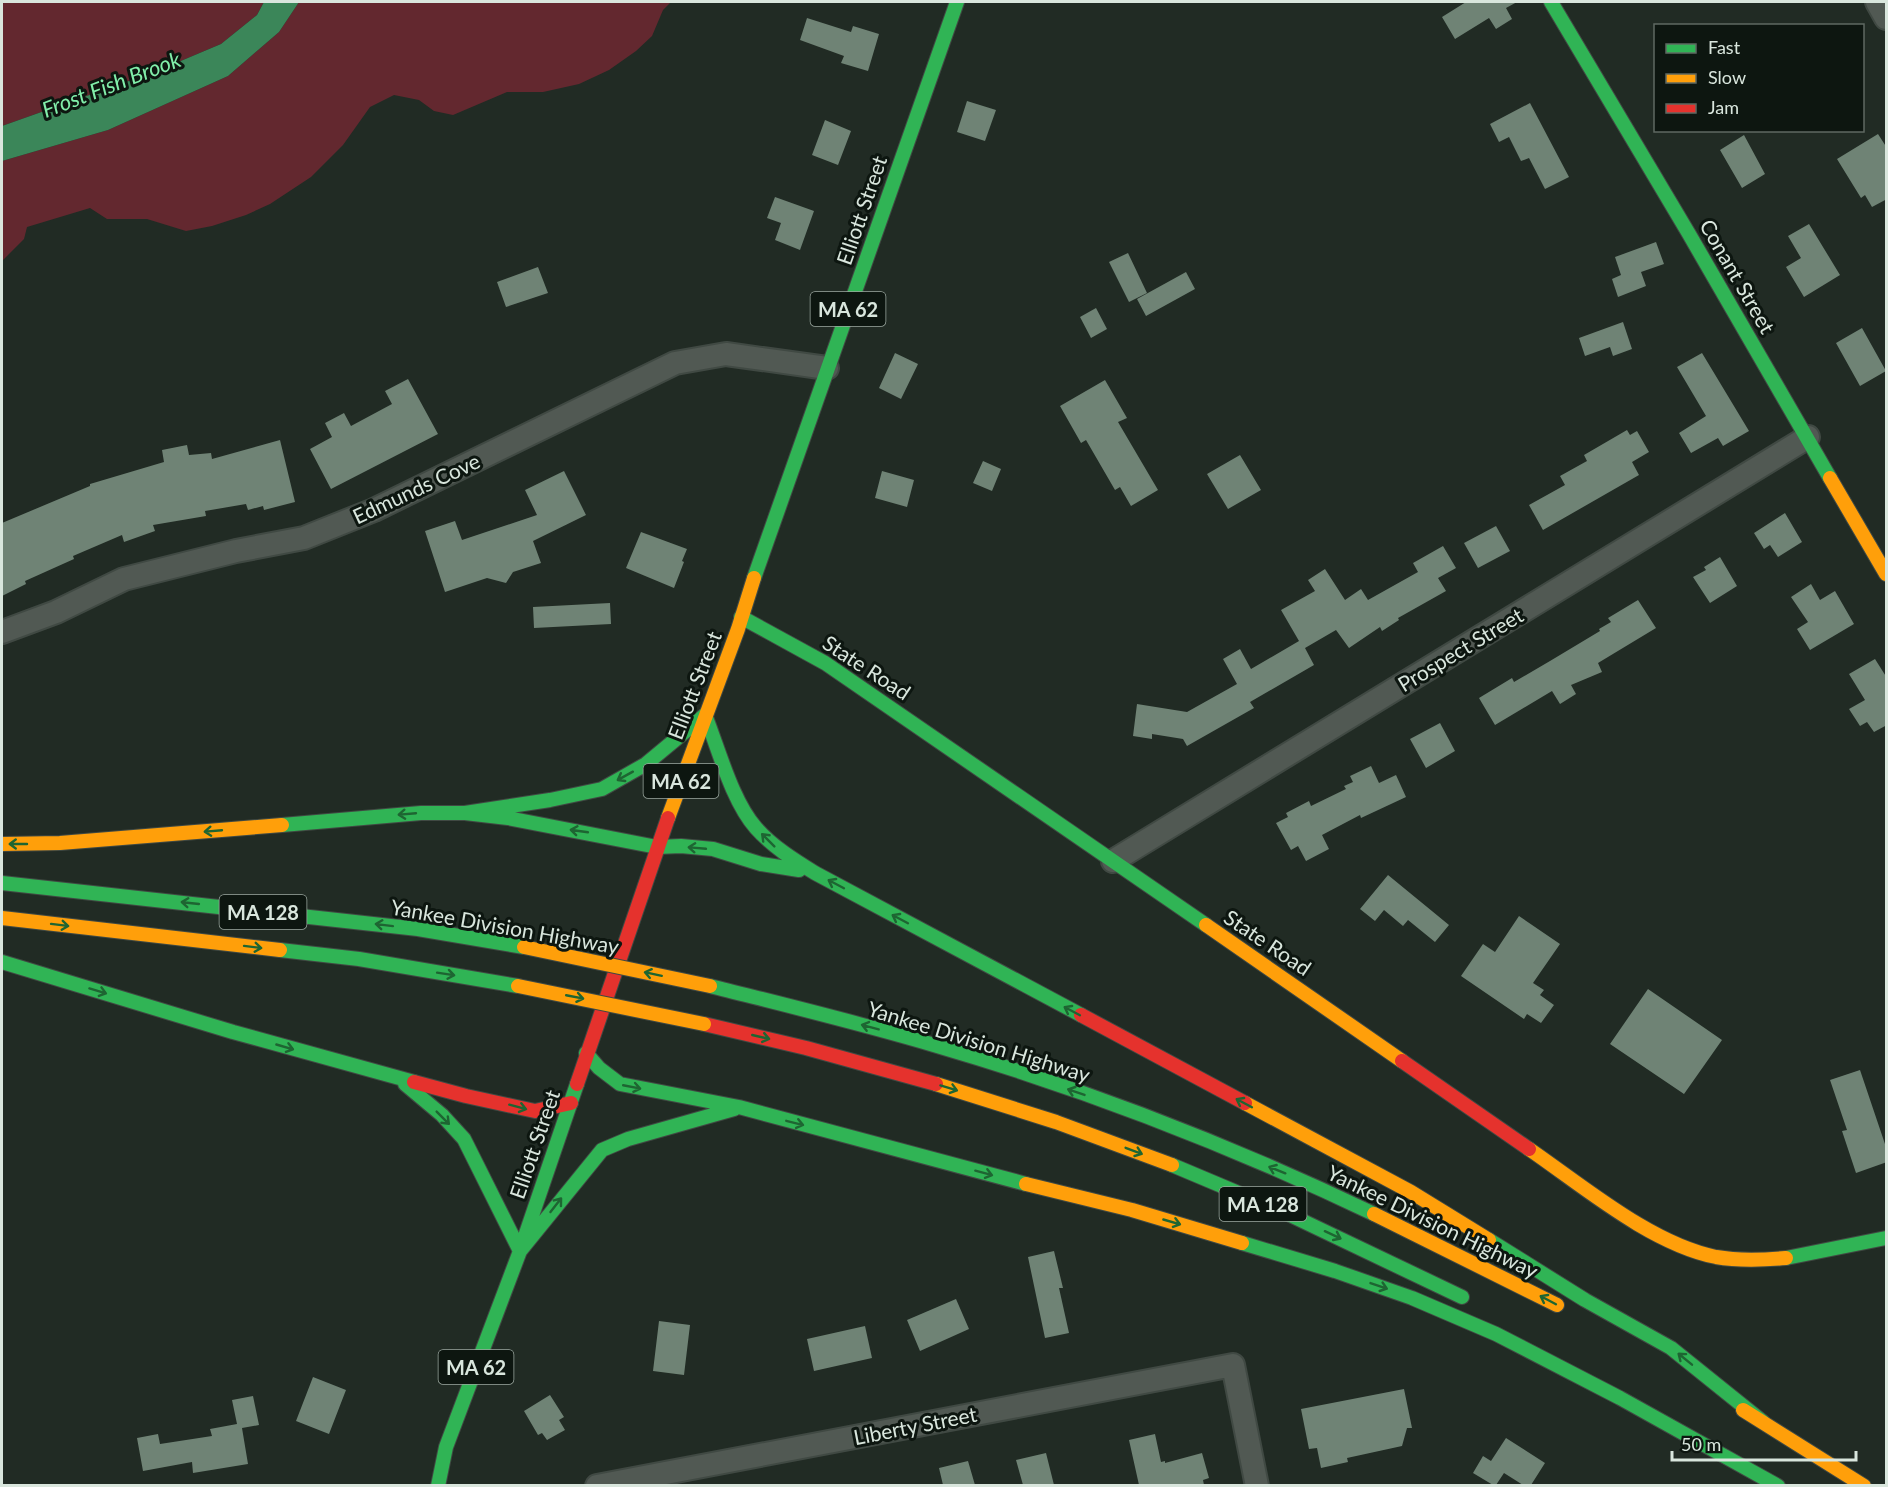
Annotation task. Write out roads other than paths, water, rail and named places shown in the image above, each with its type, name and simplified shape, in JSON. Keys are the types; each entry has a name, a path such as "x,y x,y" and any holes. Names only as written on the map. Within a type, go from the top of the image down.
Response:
{"main road":[{"name":"Elliott Street","path":"438,1485 446,1447 520,1251 657,848 741,617 957,2"},
{"name":"Conant Street","path":"1551,2 1887,574"},
{"name":"State Road","path":"741,617 833,669 1639,1225 1697,1251 1724,1258 1756,1260 1785,1258 1887,1238"},
{"path":"465,813 550,800 602,789 646,764 705,715 724,767 747,817 771,845 815,873 1412,1192 1585,1300 1671,1348 1763,1422"},
{"path":"2,844 60,843 421,813 465,813 508,818 657,848 681,846 713,849 762,864 815,873"},
{"name":"Yankee Division Highway","path":"2,883 408,928 524,947 710,986 905,1036 1148,1118 1293,1177 1436,1244 1574,1314"},
{"name":"MA 128","path":"2,918 359,959 518,986 704,1023 790,1043 880,1068 1105,1140 1282,1212 1396,1264 1475,1304"},
{"path":"2,962 233,1032 466,1096 535,1111 571,1103"},
{"path":"586,1053 599,1068 620,1084 739,1107 1132,1210 1335,1271 1412,1298 1496,1334 1620,1398 1778,1485"},
{"path":"399,1079 442,1115 464,1139 520,1251 602,1150 628,1139 739,1107"},
{"path":"1585,1364 1713,1441 1778,1485"},
{"path":"1684,1376 1864,1485"}],"street":[{"path":"1876,2 1887,18"},
{"name":"Edmunds Cove","path":"2,632 56,612 124,579 236,551 304,538 374,510 675,363 726,354 827,368"},
{"name":"Prospect Street","path":"1113,861 1808,437"},
{"name":"Liberty Street","path":"597,1485 1233,1365 1257,1485"}],"water label":[{"name":"Frost Fish Brook","path":"111,84"}]}
